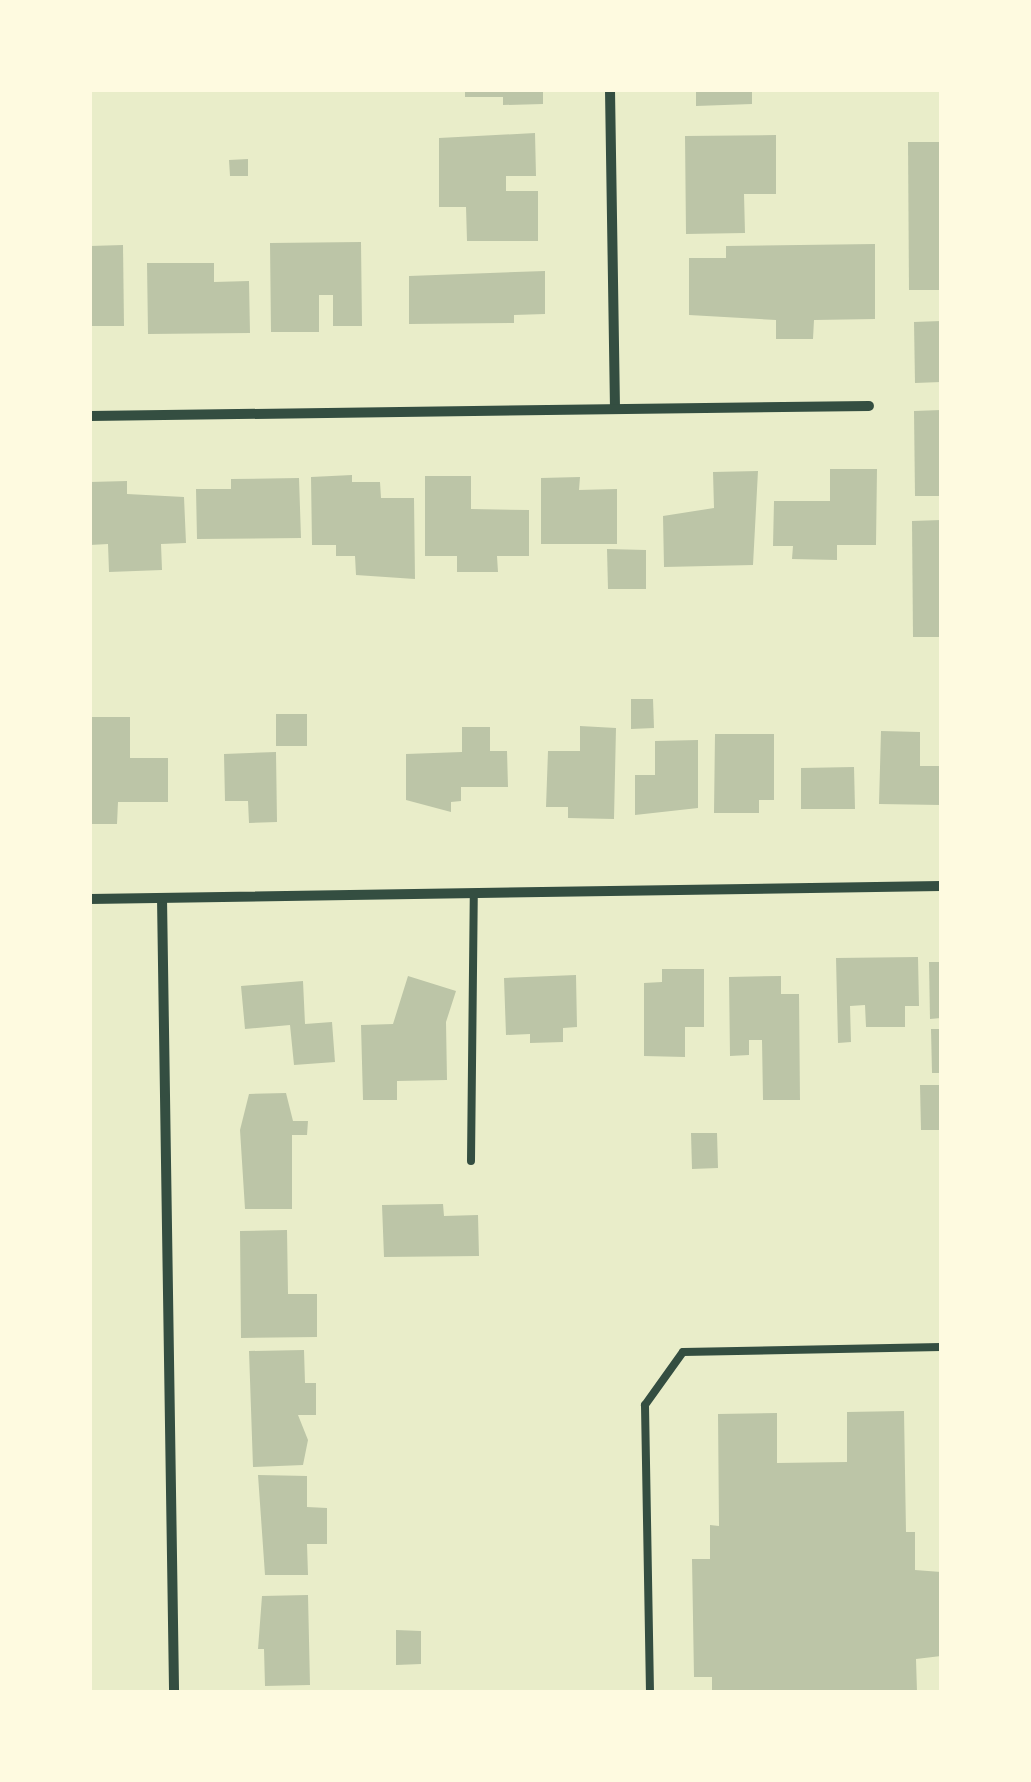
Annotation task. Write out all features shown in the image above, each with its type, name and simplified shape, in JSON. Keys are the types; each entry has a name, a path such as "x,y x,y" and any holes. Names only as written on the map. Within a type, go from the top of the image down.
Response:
{"street":[{"path":"610,90 615,406"},
{"path":"90,416 615,406 868,406"},
{"path":"90,900 941,886"},
{"path":"162,898 174,1692"}],"lane":[{"path":"471,1162 474,893"},
{"path":"650,1692 644,1405 683,1352 941,1347"}],"building":[{"path":"465,90 543,90 543,104 503,105 503,97 465,97"},
{"path":"696,90 752,90 752,104 696,106"},
{"path":"535,133 536,176 506,176 506,191 538,191 538,241 467,241 466,207 439,207 439,138"},
{"path":"776,135 776,194 744,194 745,233 686,234 685,136"},
{"path":"908,142 941,142 941,290 909,290"},
{"path":"248,159 248,176 230,176 229,160"},
{"path":"361,242 362,326 333,326 333,295 319,295 319,332 271,332 270,243"},
{"path":"875,244 875,319 814,320 813,339 776,339 776,320 689,315 689,258 726,258 726,246"},
{"path":"123,245 124,326 90,326 90,246"},
{"path":"147,263 214,263 214,282 249,281 250,333 148,334"},
{"path":"545,271 545,314 514,315 514,323 409,324 409,276"},
{"path":"941,321 941,382 915,383 914,322"},
{"path":"941,410 941,496 915,496 914,411"},
{"path":"830,469 877,469 876,545 837,545 837,560 792,559 793,546 773,546 774,501 830,501"},
{"path":"758,471 753,565 664,567 663,516 714,508 713,472"},
{"path":"352,475 352,482 380,482 381,498 414,498 415,579 356,575 355,556 336,556 336,545 312,545 311,477"},
{"path":"425,476 471,476 471,509 529,510 529,556 497,556 498,572 457,572 457,556 425,556"},
{"path":"580,477 579,490 617,489 617,544 541,544 541,478"},
{"path":"299,478 301,538 197,539 196,489 231,489 231,479"},
{"path":"127,481 127,494 184,497 186,543 161,544 162,570 109,572 108,544 90,545 90,482"},
{"path":"941,520 941,637 913,637 912,521"},
{"path":"607,549 646,550 646,589 608,589"},
{"path":"631,699 653,699 654,728 631,729"},
{"path":"276,714 307,714 307,746 276,746"},
{"path":"90,717 130,717 130,758 168,758 168,802 118,802 117,824 90,824"},
{"path":"580,726 616,728 614,819 568,818 568,807 546,807 548,751 580,751"},
{"path":"462,727 490,727 490,751 507,751 508,787 461,787 461,801 451,802 451,812 406,800 406,754 462,752"},
{"path":"881,731 920,732 920,766 941,766 941,805 879,804"},
{"path":"715,734 774,734 774,800 759,800 759,813 714,813"},
{"path":"698,740 698,808 635,815 635,775 655,775 655,741"},
{"path":"276,752 277,822 249,823 248,801 225,801 224,754"},
{"path":"854,767 855,809 801,809 801,768"},
{"path":"918,957 919,1006 905,1006 905,1027 866,1027 865,1005 850,1006 851,1042 838,1043 836,958"},
{"path":"929,962 941,962 941,1018 930,1019"},
{"path":"662,969 704,969 704,1027 685,1027 685,1057 644,1056 644,983 662,982"},
{"path":"576,975 577,1027 563,1028 563,1042 530,1043 530,1034 506,1035 504,978"},
{"path":"408,976 456,991 446,1022 447,1080 397,1081 397,1100 363,1100 361,1025 393,1024"},
{"path":"781,976 781,994 799,994 800,1100 763,1100 762,1040 749,1040 749,1055 730,1056 729,977"},
{"path":"303,981 305,1024 332,1022 335,1062 294,1065 290,1025 245,1029 241,986"},
{"path":"931,1029 941,1029 941,1073 932,1073"},
{"path":"920,1085 941,1085 941,1130 921,1130"},
{"path":"286,1093 293,1121 308,1121 307,1135 292,1135 292,1209 245,1209 240,1130 249,1094"},
{"path":"691,1133 717,1133 718,1168 692,1169"},
{"path":"443,1204 444,1216 478,1215 479,1256 384,1257 382,1205"},
{"path":"287,1230 288,1294 317,1294 317,1337 241,1338 240,1231"},
{"path":"304,1350 305,1383 316,1383 316,1415 298,1415 308,1440 303,1465 253,1467 249,1351"},
{"path":"904,1411 906,1532 915,1532 915,1570 941,1572 941,1656 916,1659 917,1692 712,1692 712,1677 694,1677 692,1559 710,1559 710,1525 719,1526 718,1414 777,1413 777,1463 847,1462 847,1412"},
{"path":"258,1475 307,1476 307,1507 327,1508 327,1544 307,1544 308,1575 265,1575"},
{"path":"308,1595 310,1685 265,1686 264,1649 258,1649 262,1596"},
{"path":"396,1630 421,1631 421,1664 396,1665"}]}
